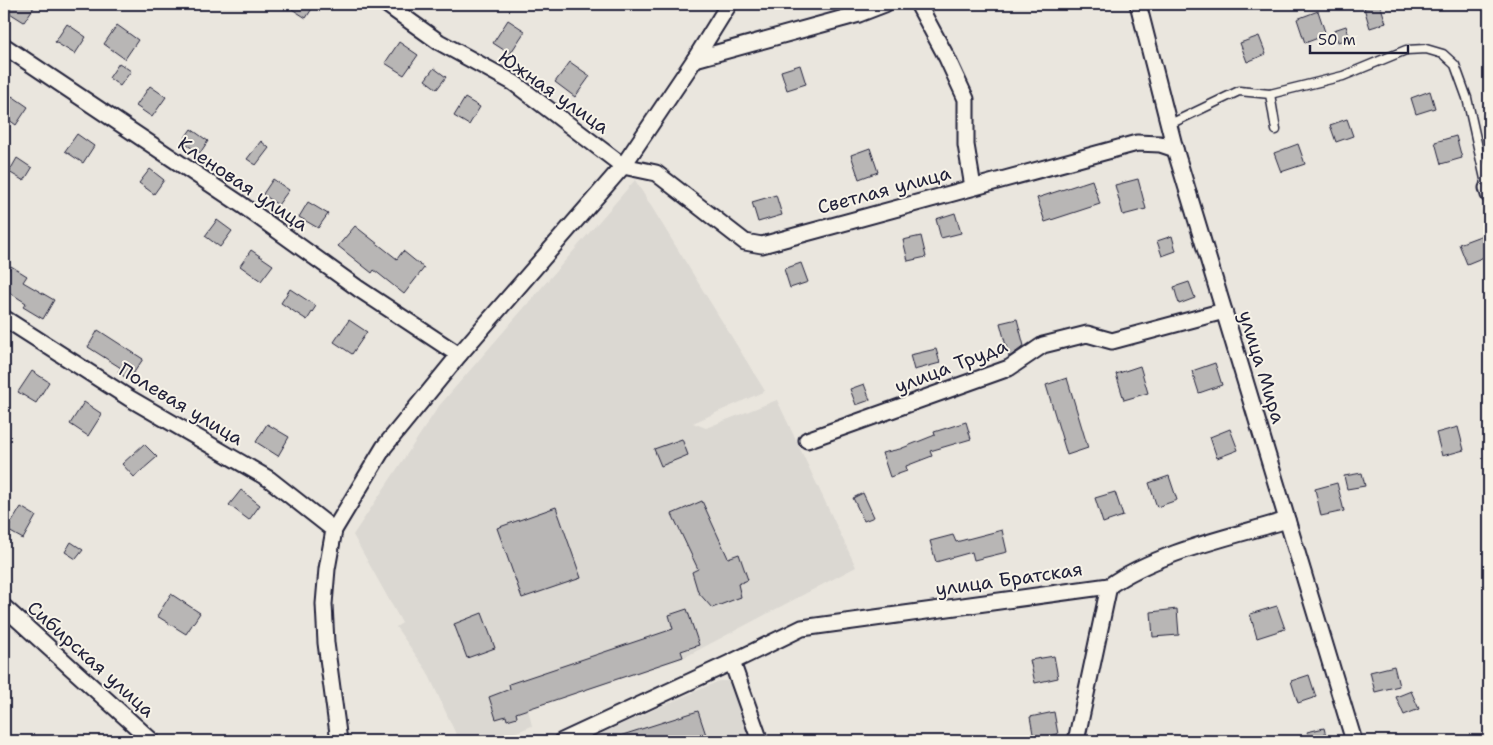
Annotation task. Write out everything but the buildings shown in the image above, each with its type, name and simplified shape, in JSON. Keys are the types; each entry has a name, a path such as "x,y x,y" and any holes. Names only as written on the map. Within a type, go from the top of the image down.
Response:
{"street":[{"name":"Южная улица","path":"386,4 439,42 514,83 623,166"},
{"path":"339,741 326,642 324,604 326,569 334,530 384,447 459,356 623,166 730,4"},
{"path":"695,59 859,14 885,4"},
{"path":"918,4 947,58 966,99 966,145 973,187"},
{"name":"улица Мира","path":"1138,4 1175,149 1354,741"},
{"name":"Кленовая улица","path":"4,46 234,200 459,356"},
{"name":"Светлая улица","path":"623,166 656,173 745,242 762,245 1136,143 1160,144 1175,149"},
{"name":"улица Труда","path":"807,440 1009,368 1043,345 1087,334 1112,341 1224,311"},
{"name":"Полевая улица","path":"4,318 128,398 269,479 334,530"},
{"name":"улица Братская","path":"562,741 802,628 1109,586 1125,574 1149,563 1287,520"},
{"path":"1076,741 1109,586"},
{"name":"Сибирская улица","path":"4,607 152,741"},
{"path":"732,662 760,741"}],"lane":[{"path":"1168,124 1239,91 1270,94 1343,76 1406,50 1426,49 1443,54 1455,65 1467,98 1488,192"},
{"path":"1270,94 1276,130"}],"shaded area":[{"path":"635,180 765,391 693,423 706,428 777,400 856,567 683,658 528,709 532,726 494,741 459,741 427,671 396,627 402,623 353,535 439,406"},
{"path":"719,681 729,681 736,687 753,741 605,741 602,733"}]}
